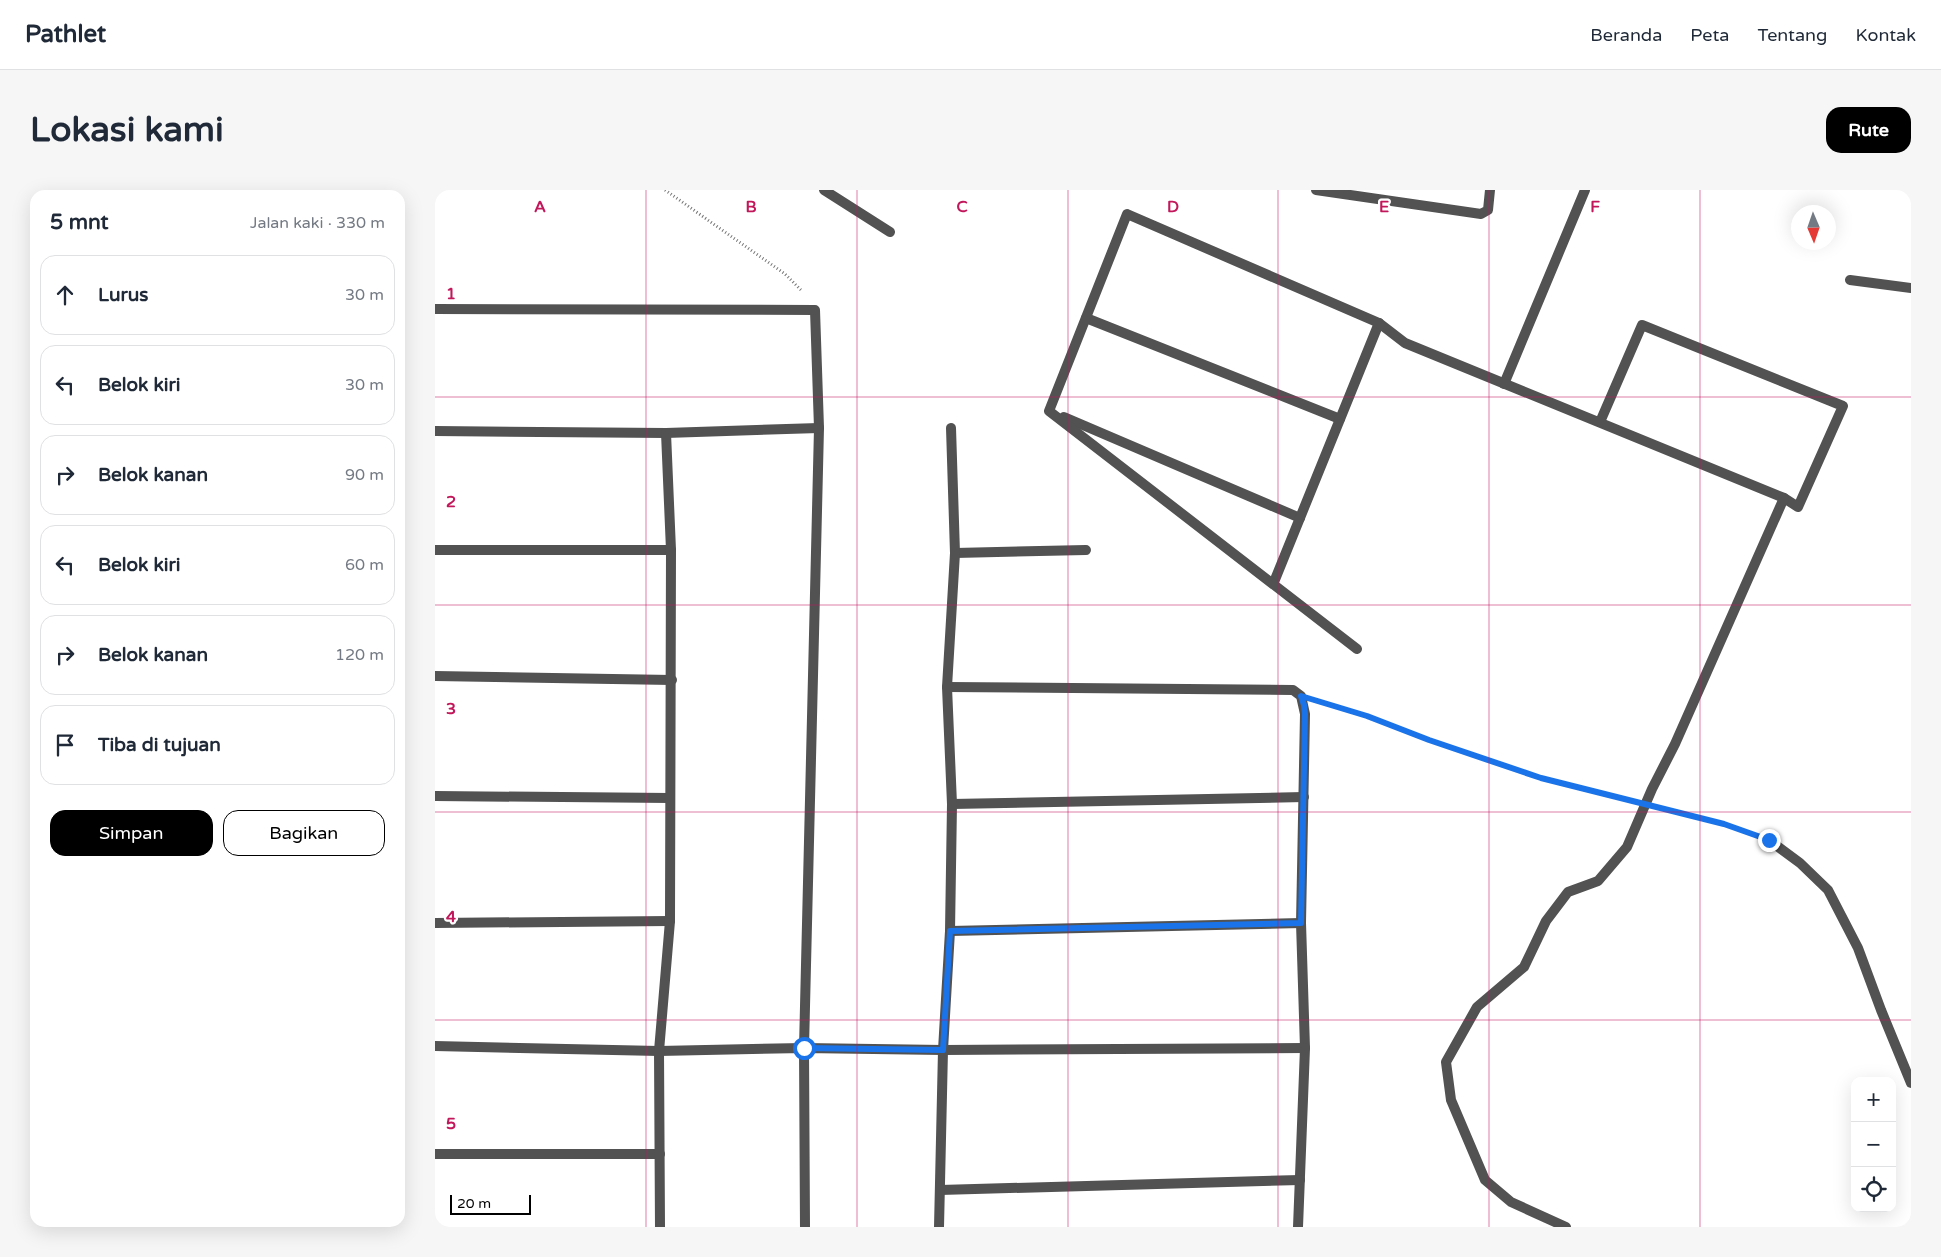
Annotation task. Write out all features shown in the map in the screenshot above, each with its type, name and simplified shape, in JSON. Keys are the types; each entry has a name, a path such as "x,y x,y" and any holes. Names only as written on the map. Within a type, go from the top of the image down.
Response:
{"street":[{"path":"824,190 890,232"},
{"path":"1317,190 1472,214 1481,214 1487,210 1490,190"},
{"path":"1505,384 1585,190"},
{"path":"1049,410 1127,214 1379,323 1405,343 1784,498 1798,507 1843,406 1642,325 1600,422"},
{"path":"1850,280 1911,288"},
{"path":"435,309 815,310 819,428 804,1048 805,1227"},
{"path":"1086,318 1340,419"},
{"path":"1274,582 1379,323"},
{"path":"1049,410 1300,518"},
{"path":"1049,410 1274,582 1357,649"},
{"path":"435,431 666,433 819,428"},
{"path":"939,1227 943,1050 950,931 952,804 947,687 955,553 951,428"},
{"path":"660,1227 659,1051 670,921 672,680 671,550 666,433"},
{"path":"1566,1227 1511,1202 1485,1180 1451,1100 1446,1062 1477,1007 1524,967 1546,921 1568,892 1598,881 1627,847 1675,744 1784,498"},
{"path":"435,550 671,550"},
{"path":"955,553 1086,550"},
{"path":"435,676 672,680"},
{"path":"947,687 1293,690 1301,696 1304,705 1301,923 1305,1048 1298,1227"},
{"path":"435,796 670,798"},
{"path":"952,804 1304,797"},
{"path":"1769,840 1801,863 1828,890 1858,948 1911,1083"},
{"path":"435,923 670,921"},
{"path":"950,931 1301,923"},
{"path":"435,1046 659,1051 804,1048 943,1050 1305,1048"},
{"path":"435,1154 660,1154"},
{"path":"940,1190 1300,1180"}],"path":[{"path":"665,190 785,274 797,286 815,310"},
{"path":"1301,696 1367,716 1429,740 1541,778 1724,824 1769,840"}],"route":[{"path":"804,1048 943,1050 950,931 1301,923 1305,714 1301,696 1367,716 1429,740 1541,778 1724,824 1769,840"}]}
